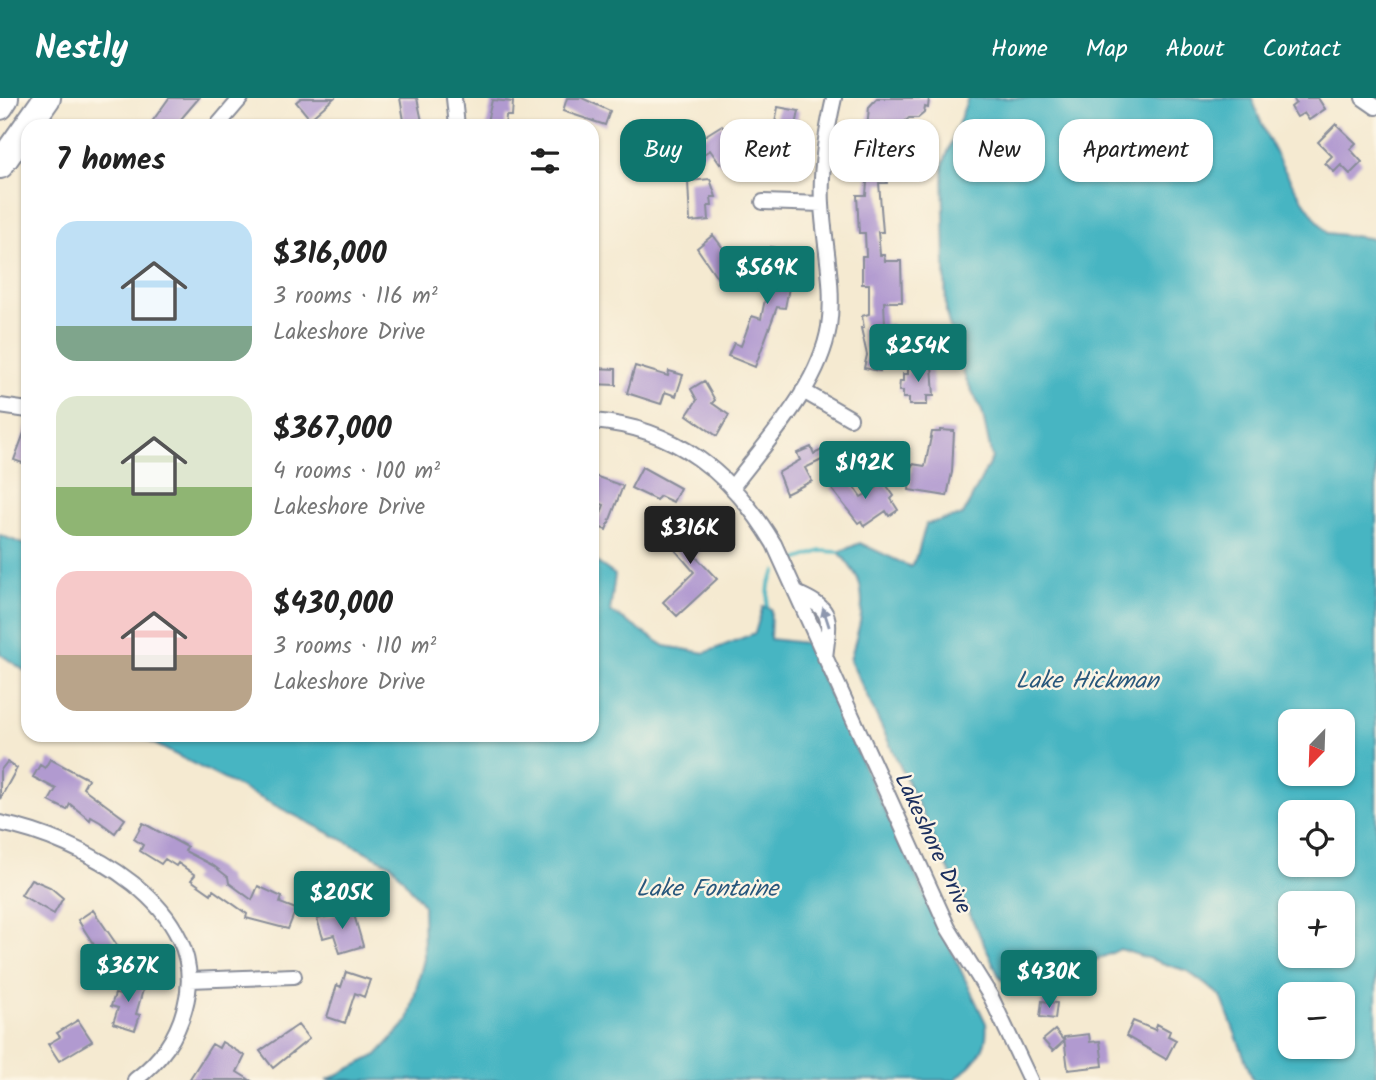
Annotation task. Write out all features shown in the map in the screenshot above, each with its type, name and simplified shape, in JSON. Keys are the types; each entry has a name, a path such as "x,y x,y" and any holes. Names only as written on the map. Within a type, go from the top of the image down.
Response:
{"highway":[{"path":"0,106 5,98"},
{"path":"32,119 47,98"},
{"path":"0,165 21,135"}],"street":[{"path":"223,119 241,98"},
{"path":"454,98 456,119"},
{"path":"733,486 803,391 824,345 831,311 822,204 822,163 834,98"},
{"path":"1363,98 1376,107"},
{"path":"763,202 822,204"},
{"path":"803,391 850,418"},
{"path":"0,406 21,409"},
{"name":"Lakeshore Drive","path":"599,422 664,439 703,460 733,486 774,544 948,928 991,996 1030,1080"},
{"path":"796,593 822,604 828,616 830,629 825,658"},
{"path":"0,823 54,839 108,867 144,891 172,924 189,967 190,980 181,1024 157,1062 135,1080"},
{"path":"190,980 294,976"}],"water":[{"name":"Lake Hickman","path":"968,98 1252,98 1266,135 1284,169 1327,233 1376,239 1376,1080 1253,1080 1221,996 1187,971 1120,949 1085,965 1050,989 1034,995 1014,988 1000,978 850,660 862,610 861,589 858,579 839,552 860,543 911,567 926,524 963,515 992,458 982,411 959,365 946,312 943,165 953,138 953,182 1045,182 1045,119 960,119"},
{"path":"0,535 21,543 21,668 0,654"},
{"name":"Lake Fontaine","path":"599,564 615,575 610,611 665,646 705,653 755,633 763,606 771,609 770,639 805,643 986,1023 987,1033 983,1048 974,1062 955,1080 327,1080 377,1055 408,1021 424,959 423,904 392,865 151,742 599,742"}],"building":[{"path":"169,98 199,98 181,119 154,119"},
{"path":"301,98 334,98 310,119 296,102"},
{"path":"400,98 417,98 422,119 404,119"},
{"path":"567,98 582,98 610,111 605,125 599,123 599,119 587,119 563,111"},
{"path":"877,98 929,98 928,108 925,107 924,113 918,118 868,119 869,107"},
{"path":"1293,98 1318,98 1325,109 1309,120 1304,113 1297,117 1291,107 1296,103"},
{"path":"492,100 513,102 512,116 506,116 506,119 488,119"},
{"path":"778,107 799,111 797,119 776,119"},
{"path":"1336,124 1356,143 1350,149 1362,162 1350,174 1341,165 1334,172 1325,163 1332,156 1318,142"},
{"path":"720,126 720,164 710,150 706,153 706,135"},
{"path":"706,179 710,179 716,197 711,197 712,206 708,206 709,220 690,222 688,182 706,182"},
{"path":"867,182 887,182 879,183 883,232 878,232 880,255 884,255 885,261 901,261 902,302 884,302 885,325 891,324 893,337 887,338 889,350 885,350 880,371 864,368 867,355 861,328 864,328 862,316 869,314 869,284 862,284 862,256 866,256 865,233 859,233 857,195 866,195"},
{"path":"713,235 729,256 724,260 734,273 721,283 697,248"},
{"path":"771,247 794,252 793,267 785,308 777,307 755,367 728,356 734,343 741,346 752,316 761,319 769,280 759,278 762,263 768,264"},
{"path":"908,364 932,365 934,396 927,396 927,405 909,405 909,398 903,398 903,391 899,391 903,374 908,374"},
{"path":"635,366 668,376 669,371 683,375 676,396 665,392 661,404 627,393"},
{"path":"599,368 616,369 616,385 599,384"},
{"path":"704,381 715,400 712,403 729,415 717,436 687,415 697,400 691,389"},
{"path":"954,431 952,472 947,496 909,490 912,464 925,466 932,432"},
{"path":"21,441 21,462 14,460"},
{"path":"811,447 814,454 822,450 826,458 805,468 812,481 786,494 778,473 800,460 797,453"},
{"path":"642,467 680,488 673,502 660,496 656,500 631,488"},
{"path":"599,477 623,486 606,530 599,527 604,505 599,503"},
{"path":"847,477 861,497 885,483 894,496 891,499 898,510 889,516 886,511 864,526 861,521 858,523 831,488"},
{"path":"683,520 696,535 707,526 715,536 695,556 717,579 677,616 663,602 694,572 665,538"},
{"path":"50,759 88,779 83,788 125,819 115,833 91,817 90,820 70,804 67,810 49,801 56,789 33,777 40,765 45,768"},
{"path":"7,762 17,768 0,799 0,771"},
{"path":"143,823 187,847 185,851 214,866 228,877 229,883 252,900 258,886 282,897 280,903 296,909 288,929 246,918 247,914 213,890 211,894 191,880 195,875 178,863 176,866 165,859 161,864 140,851 143,845 134,839"},
{"path":"31,879 50,887 63,898 54,914 21,895"},
{"path":"93,910 119,948 103,959 78,920"},
{"path":"353,911 363,946 340,953 334,935 323,938 317,919"},
{"path":"346,972 370,980 364,997 355,993 345,1023 327,1017 337,985 341,987"},
{"path":"126,978 145,983 136,1014 140,1015 135,1030 113,1023 118,1008 111,1006 115,994 121,995"},
{"path":"1042,1001 1057,1003 1055,1019 1040,1017"},
{"path":"78,1020 92,1041 59,1061 48,1044 60,1037 57,1033"},
{"path":"1133,1021 1155,1030 1157,1024 1170,1031 1168,1036 1176,1040 1166,1059 1126,1036"},
{"path":"298,1025 309,1039 273,1068 260,1051"},
{"path":"1055,1030 1064,1041 1053,1051 1043,1040"},
{"path":"1089,1034 1090,1042 1100,1041 1103,1066 1068,1070 1064,1037"},
{"path":"222,1042 245,1056 237,1072 250,1080 189,1080 212,1044 219,1048"}],"waterway":[{"path":"796,560 821,551 839,552"},
{"path":"767,606 769,584 776,571"}]}
